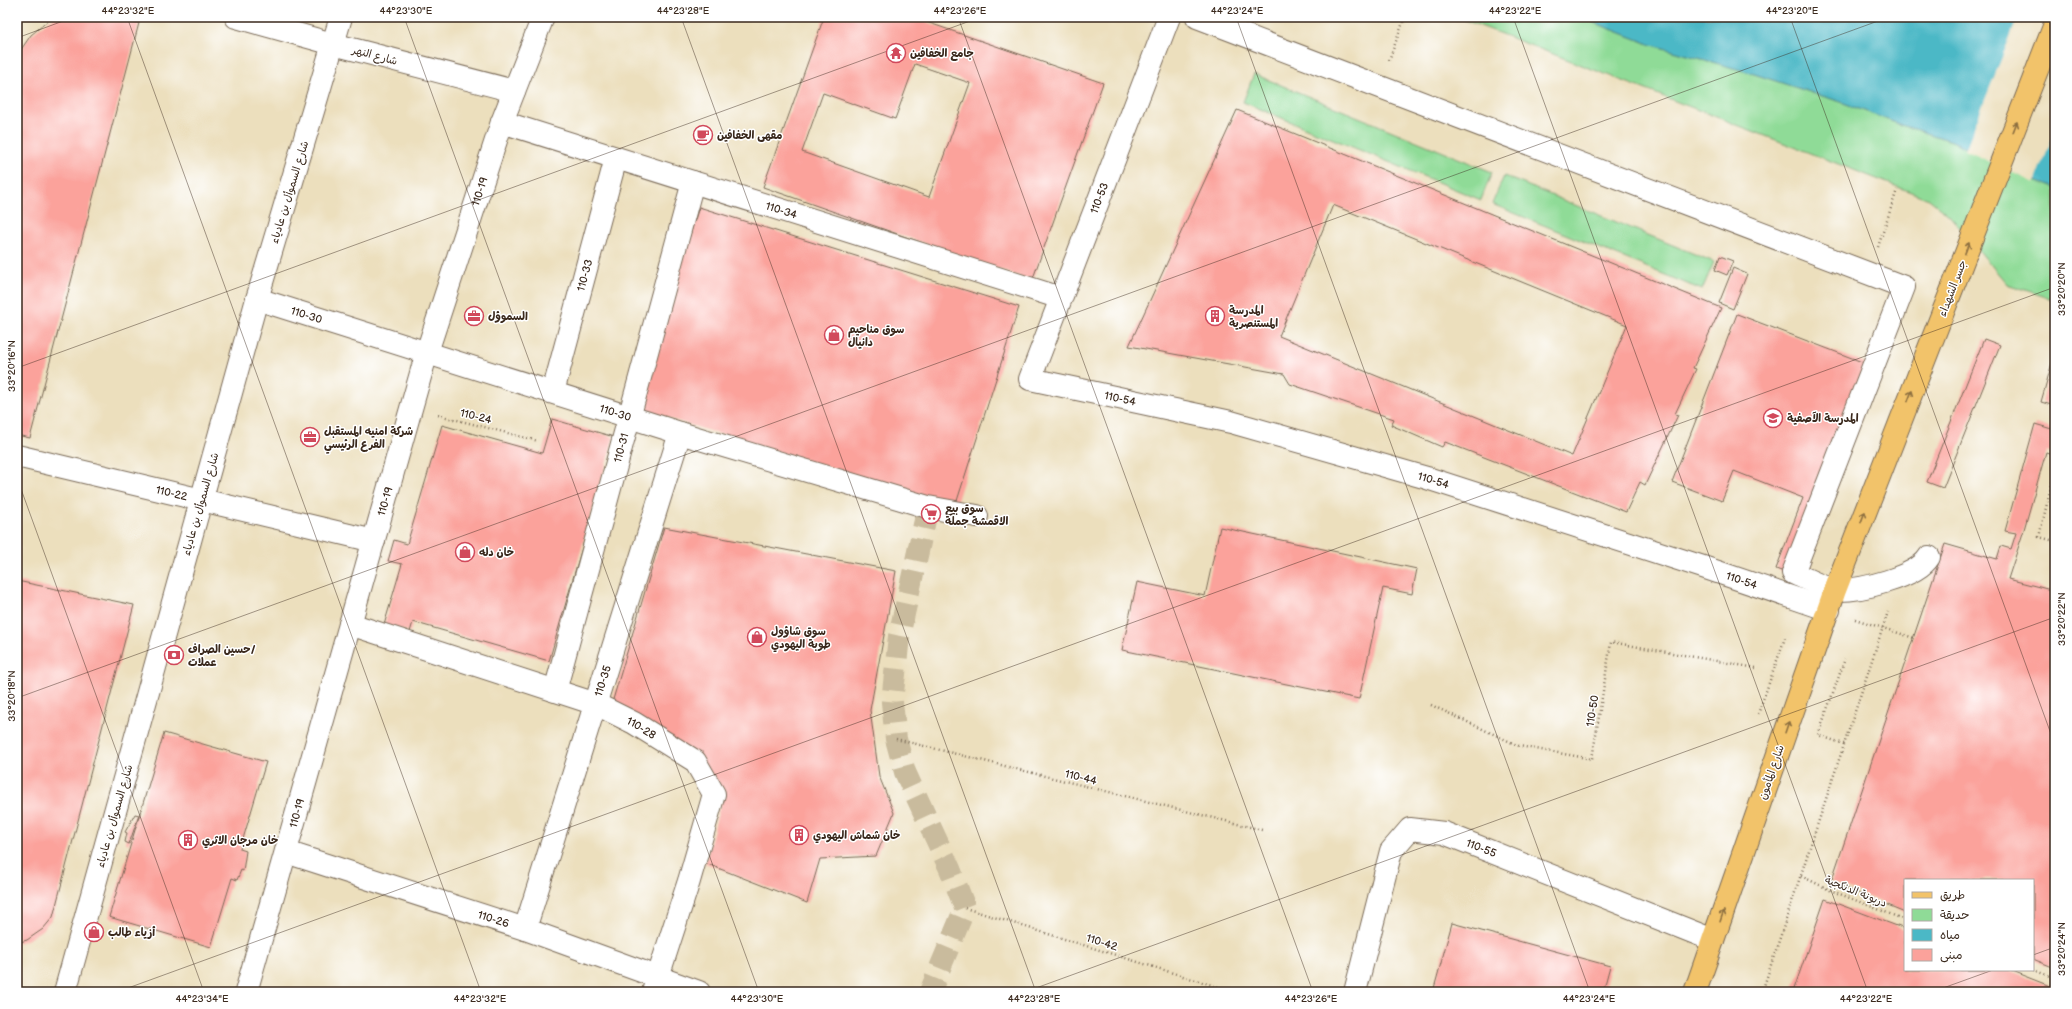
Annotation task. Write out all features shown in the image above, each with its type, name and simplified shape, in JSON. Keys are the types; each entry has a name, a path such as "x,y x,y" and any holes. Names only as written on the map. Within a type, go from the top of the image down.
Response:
{"main road":[{"name":"جسر الشهداء","path":"1849,553 2055,24"},
{"name":"شارع المأمون","path":"1695,992 1849,553"}],"street":[{"name":"شارع النهر","path":"236,17 514,91"},
{"name":"شارع السموأل بن عادياء","path":"65,992 257,299 341,17"},
{"name":"110-19","path":"246,992 427,352 502,122 543,17"},
{"name":"110-53","path":"1030,379 1169,17"},
{"path":"1197,17 1904,287 1793,573 1835,590 1864,587 1912,572 1930,557"},
{"name":"110-34","path":"502,122 1061,298"},
{"name":"110-33","path":"553,392 616,158"},
{"name":"110-31","path":"555,691 693,182"},
{"name":"110-30","path":"257,299 680,433 928,507 977,516"},
{"name":"110-54","path":"1030,379 1231,422 1427,478 1703,567 1829,610"},
{"name":"110-35","path":"525,929 680,433"},
{"name":"110-22","path":"17,456 374,541"},
{"name":"110-28","path":"350,624 596,704 634,722 695,761 714,794 656,984"},
{"name":"110-55","path":"1355,992 1391,851 1410,829 1444,833 1713,940"},
{"name":"110-26","path":"286,852 525,929 656,984 700,992"}],"path":[{"path":"1387,65 1405,17"},
{"path":"1877,247 1896,190"},
{"name":"110-24","path":"411,408 538,441"},
{"path":"2055,470 2039,537 2055,541"},
{"path":"1762,992 1890,606"},
{"path":"1829,610 1914,638"},
{"path":"1758,714 1785,638"},
{"name":"110-50","path":"1431,705 1519,746 1592,759 1611,642 1756,668"},
{"path":"1844,744 1818,735 1845,659"},
{"name":"110-44","path":"896,739 1262,830"},
{"name":"دربونة الدنكجية","path":"1801,876 1830,890 1904,920"},
{"name":"110-42","path":"965,908 1234,992"},
{"path":"2034,970 2055,978"}],"green space":[{"path":"1457,17 1580,17 1649,44 1751,73 1841,102 1901,125 1952,141 2024,177 2055,188 2055,300 2007,284 1949,215 1929,199"},
{"path":"1254,74 1492,172 1481,200 1243,102"},
{"path":"1504,176 1714,262 1702,290 1492,204"}],"water":[{"path":"1580,17 2055,17 2055,188 2024,177 1952,141 1901,125 1841,102 1751,73 1649,44"}],"pier":[{"path":"2018,17 2055,17 2055,131 2035,183 1965,150"}],"building":[{"path":"57,17 116,17 139,23 30,438 17,435 17,50 20,51 31,35 49,20"},
{"path":"824,17 912,17 1103,83 1032,281 763,187","holes":["915,64 970,83 929,197 802,152 823,93 895,119"]},
{"name":"المدرسة المستنصرية","path":"1237,110 1721,308 1693,368 1696,369 1675,414 1678,415 1645,485 1640,482 1626,512 1445,442 1442,447 1391,425 1394,419 1290,384 1284,374 1129,346","holes":["1333,205 1627,325 1572,456 1279,336"]},
{"name":"سوق مناحيم دانيال","path":"699,207 1019,307 955,507 635,408"},
{"path":"1720,256 1733,261 1727,275 1715,270"},
{"path":"1733,268 1747,274 1733,309 1719,303"},
{"name":"المدرسة الآصفية","path":"1737,314 1870,365 1789,574 1776,569 1803,498 1734,471 1722,501 1672,482"},
{"path":"1984,339 2000,345 1943,488 1927,482"},
{"path":"2055,352 2055,406 2041,402"},
{"path":"552,419 614,437 549,661 413,622 410,632 384,625 402,564 388,561 394,540 407,544 442,425 542,453"},
{"path":"2035,424 2055,430 2055,455 2046,452 2008,579 2055,591 2055,968 2034,959 2034,879 1904,879 1904,912 1831,882 1945,544 1997,559 2001,546 2011,549 2016,533 2005,531"},
{"name":"سوق شاؤول طوبة اليهودي","path":"664,527 896,571 870,710 879,776 894,813 876,856 820,859 807,903 705,863 723,793 612,703"},
{"path":"1220,527 1417,569 1412,594 1383,588 1359,699 1122,650 1137,582 1205,596"},
{"path":"17,581 134,605 53,917 43,929 27,940 17,943"},
{"name":"خان مرجان الاثري","path":"164,733 266,762 240,849 246,851 243,871 241,870 237,880 232,878 211,947 109,917"},
{"path":"135,814 139,815 129,844 125,842 127,833 125,832"},
{"path":"1825,899 1904,929 1904,971 2012,971 2055,988 2055,992 1793,992"},
{"path":"1452,923 1610,966 1603,992 1433,992"}],"tunnel":[{"path":"928,507 899,636 892,702 896,739 905,772 950,869 965,908 930,992"}],"place":[{"name":"جامع الخفافين","path":"896,53"},
{"name":"مقهى الخفافين","path":"703,135"},
{"name":"السموؤل","path":"474,316"},
{"name":"المدرسة المستنصرية","path":"1215,316"},
{"name":"سوق مناحيم دانيال","path":"834,335"},
{"name":"المدرسة الآصفية","path":"1773,418"},
{"name":"شركة امنيه المستقبل الفرع الرئيسي","path":"310,437"},
{"name":"سوق بيع الاقمشة جملة","path":"931,514"},
{"name":"خان دله","path":"465,552"},
{"name":"سوق شاؤول طوبة اليهودي","path":"757,637"},
{"name":"حسين الصراف/ عملات","path":"174,655"},
{"name":"خان شماش اليهودي","path":"799,835"},
{"name":"خان مرجان الاثري","path":"188,840"},
{"name":"أزياء طالب","path":"94,932"}]}
